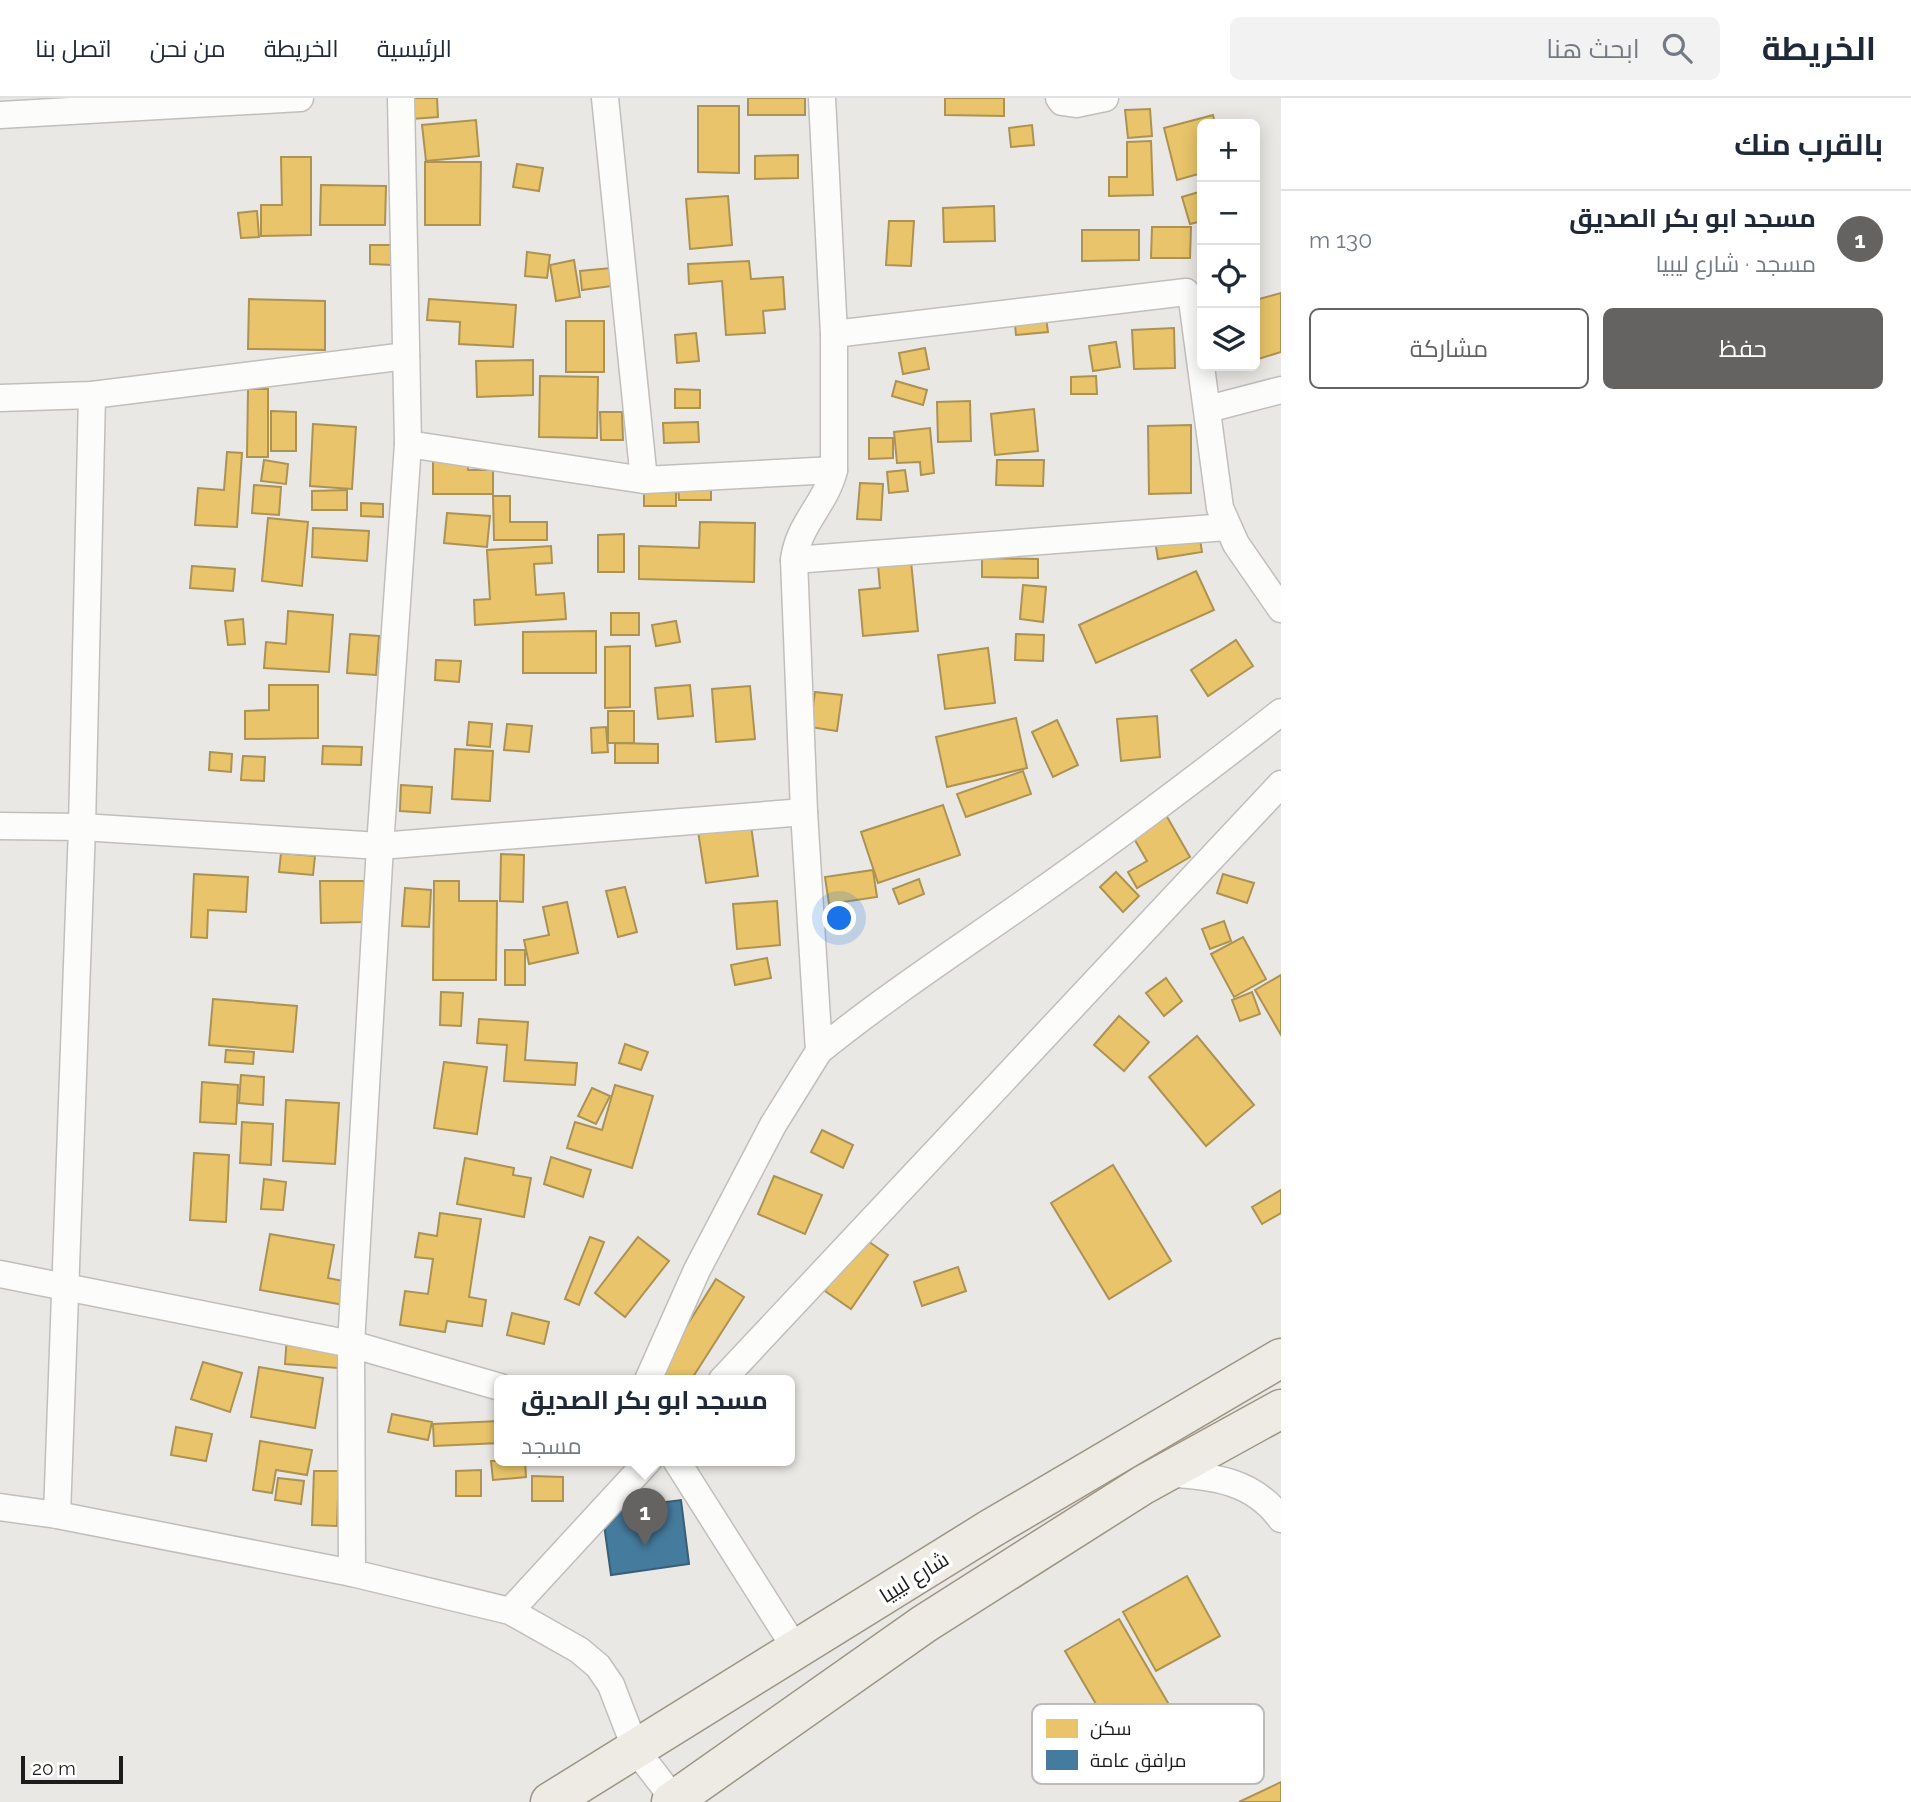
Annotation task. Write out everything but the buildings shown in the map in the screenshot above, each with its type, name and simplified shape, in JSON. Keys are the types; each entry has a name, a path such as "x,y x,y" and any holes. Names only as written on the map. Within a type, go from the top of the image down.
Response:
{"main road":[{"name":"شارع ليبيا","path":"550,1802 990,1529 1281,1358"},
{"path":"674,1801 924,1625 1165,1473 1281,1409"}],"street":[{"path":"0,114 142,102 300,98"},
{"path":"352,1573 351,1344 380,846 408,444 401,98"},
{"path":"605,98 644,480"},
{"path":"820,1051 804,812 794,560 796,542 830,487 834,470 834,334 822,98"},
{"path":"1059,98 1062,102 1076,104 1105,98"},
{"path":"834,334 1186,292 1192,300 1208,409 1214,482 1227,527 1281,609"},
{"path":"0,398 92,395 406,356"},
{"path":"1208,409 1281,390"},
{"path":"57,1515 82,827 92,395"},
{"path":"408,444 644,480 834,470"},
{"path":"794,560 1227,527"},
{"path":"650,1375 697,1270 773,1125 820,1051 874,1006 1172,796 1281,712"},
{"path":"727,1375 1281,784"},
{"path":"0,826 82,827 380,846 804,812"},
{"path":"0,1274 351,1344 494,1385"},
{"path":"510,1611 643,1466"},
{"path":"680,1466 797,1651"},
{"path":"1165,1473 1240,1483 1269,1503 1281,1519"},
{"path":"0,1507 57,1515 352,1573 510,1611 579,1650 598,1666 611,1685 636,1750 674,1801"}],"place":[{"name":"مسجد ابو بكر الصديق","path":"645,1546"}]}
